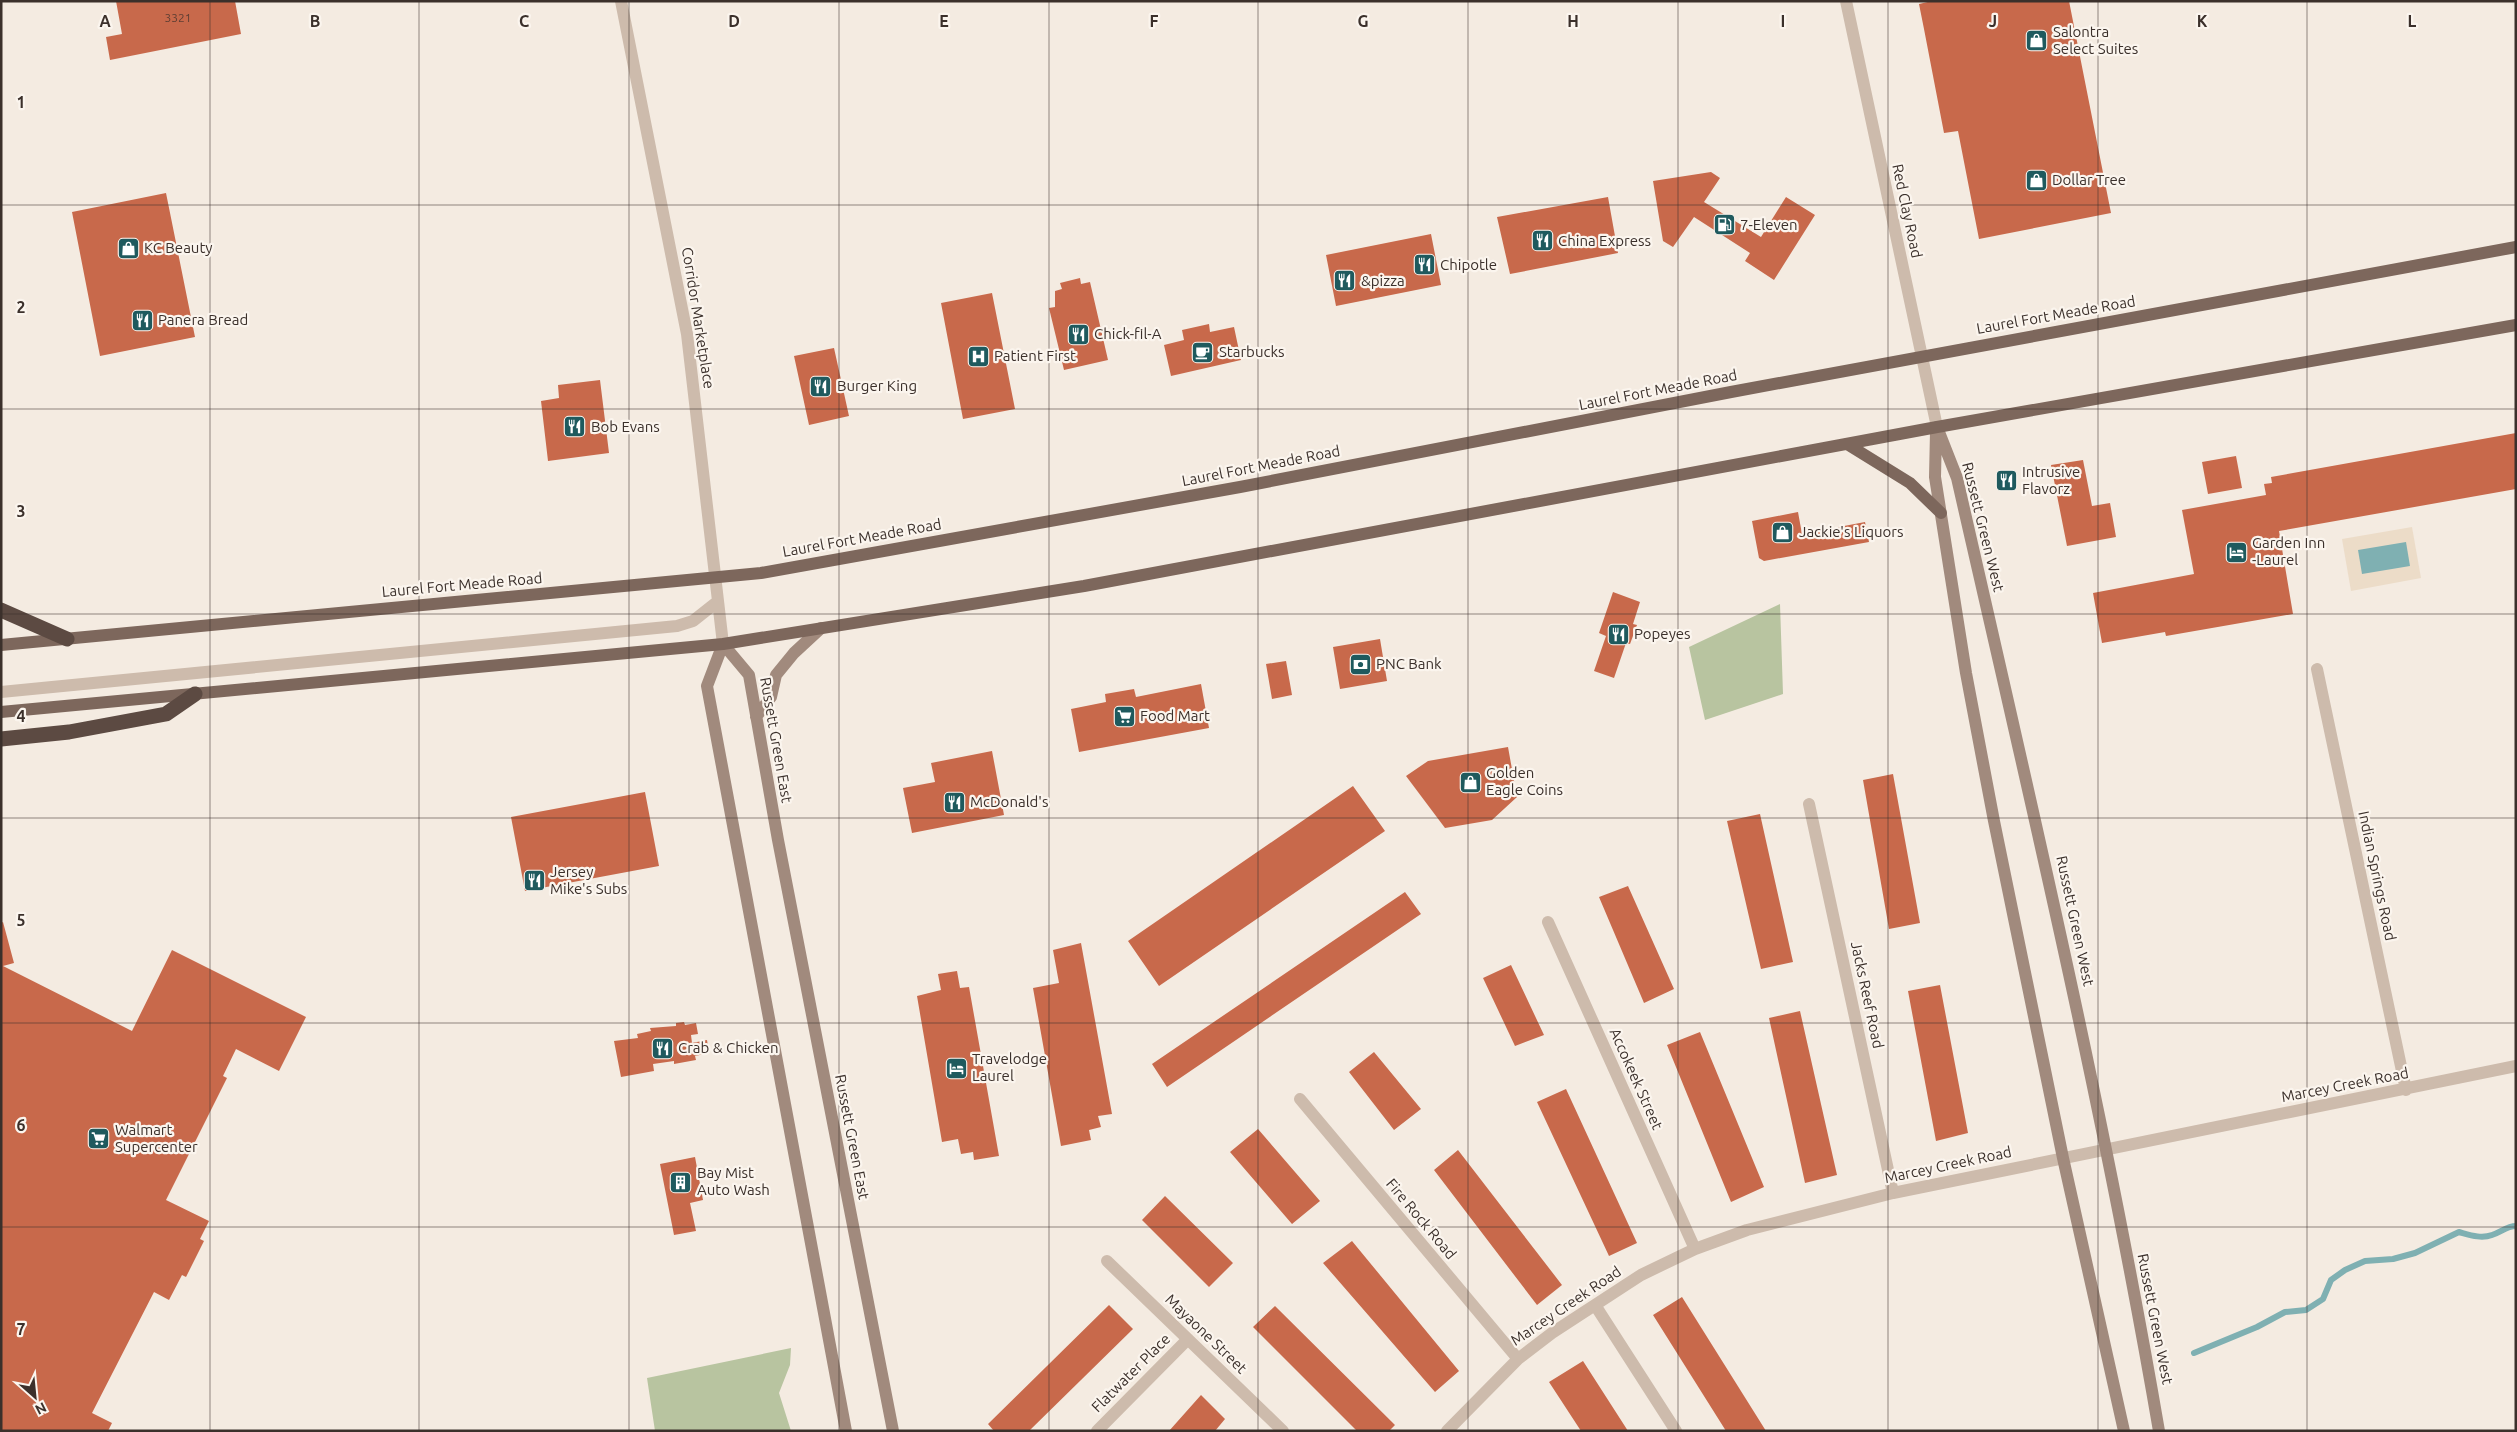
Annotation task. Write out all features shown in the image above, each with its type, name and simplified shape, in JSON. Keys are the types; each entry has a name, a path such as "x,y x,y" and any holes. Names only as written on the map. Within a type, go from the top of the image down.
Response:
{"highway":[{"path":"1,610 67,639"},
{"path":"1,739 68,732 166,714 195,694"}],"main road":[{"name":"Laurel Fort Meade Road","path":"1,645 761,573 1222,490 1922,356 2516,246"},
{"path":"1,712 723,644 1189,567 1936,427 2516,325"},
{"path":"1847,444 1910,483 1941,513"}],"street":[{"name":"Corridor Marketplace","path":"621,1 687,334 723,644"},
{"name":"Red Clay Road","path":"1846,1 1936,427"},
{"path":"1936,427 1935,477 1966,673 1994,821 2063,1158 2124,1431"},
{"name":"Russett Green West","path":"1936,427 1957,478 2062,932 2106,1149 2159,1431"},
{"path":"1,692 677,626 693,622 717,602"},
{"path":"756,717 770,697 776,675 794,653 821,628"},
{"path":"723,644 707,686 846,1431"},
{"name":"Russett Green East","path":"723,644 749,675 893,1431"},
{"name":"Indian Springs Road","path":"2317,669 2406,1090"},
{"name":"Jacks Reef Road","path":"1809,804 1892,1192"},
{"name":"Accokeek Street","path":"1548,922 1695,1248"},
{"name":"Marcey Creek Road","path":"1447,1431 1518,1359 1595,1304 1641,1275 1695,1248 1747,1230 1892,1192 2406,1090 2516,1066"},
{"name":"Fire Rock Road","path":"1300,1099 1518,1359"},
{"name":"Mayaone Street","path":"1108,1261 1283,1431"},
{"path":"1595,1304 1676,1431"},
{"name":"Flatwater Place","path":"1096,1431 1188,1339"}],"green space":[{"path":"1780,604 1783,694 1705,720 1689,647"},
{"path":"791,1348 790,1365 779,1393 791,1431 655,1431 647,1378"}],"shaded area":[{"path":"2412,527 2421,578 2351,591 2342,539"}],"water":[{"path":"2406,542 2410,566 2362,574 2358,550"}],"building":[{"path":"116,1 235,1 241,34 110,60 106,37 122,34"},
{"path":"1932,1 2069,1 2111,213 1979,239 1958,131 1944,133 1919,4"},
{"path":"1711,172 1720,178 1704,202 1761,237 1786,197 1815,215 1774,280 1745,261 1750,253 1694,217 1673,247 1663,241 1653,181"},
{"name":"KC Beauty","path":"166,193 195,337 100,356 72,212"},
{"path":"1608,197 1618,253 1510,274 1497,217"},
{"path":"1431,234 1441,285 1336,306 1326,255"},
{"name":"Chick-fil-A","path":"1080,278 1081,284 1090,282 1108,360 1064,370 1049,308 1055,307 1055,291 1062,289 1060,283"},
{"name":"Patient First","path":"992,293 1015,409 963,419 941,303"},
{"name":"Starbucks","path":"1209,324 1210,332 1234,327 1241,360 1171,376 1164,345 1184,340 1182,330"},
{"name":"Burger King","path":"834,348 849,416 809,425 794,356"},
{"name":"Bob Evans","path":"600,380 609,453 548,461 541,401 559,398 558,385"},
{"name":"Garden Inn -Laurel","path":"2516,433 2516,489 2279,531 2293,614 2166,636 2165,632 2102,643 2093,593 2194,574 2182,510 2266,495 2264,484 2272,483 2271,477"},
{"path":"2236,456 2242,488 2208,494 2202,462"},
{"path":"2083,460 2092,506 2110,503 2116,537 2067,546 2051,465"},
{"path":"1798,512 1802,534 1865,522 1869,542 1764,561 1759,558 1752,521"},
{"name":"Popeyes","path":"1613,592 1640,602 1633,624 1637,625 1630,644 1626,643 1614,678 1594,671 1606,636 1599,633"},
{"name":"PNC Bank","path":"1380,639 1387,681 1340,689 1333,647"},
{"path":"1286,661 1292,695 1272,699 1266,664"},
{"path":"1201,684 1209,728 1079,752 1071,709 1106,702 1105,694 1134,689 1136,697"},
{"path":"1508,747 1517,797 1492,820 1445,828 1406,776 1428,761"},
{"name":"McDonald's","path":"992,751 1004,815 912,833 903,788 935,782 931,763"},
{"path":"1893,774 1920,923 1889,929 1863,780"},
{"path":"1353,786 1385,831 1159,986 1128,941"},
{"path":"645,792 659,866 525,891 511,817"},
{"path":"1760,814 1793,962 1761,969 1727,821"},
{"path":"1628,886 1674,989 1644,1003 1599,897"},
{"path":"1405,892 1421,914 1167,1087 1152,1064"},
{"name":"Walmart Supercenter","path":"3,922 14,963 3,966 132,1031 172,950 306,1017 279,1071 236,1049 223,1076 227,1078 166,1200 209,1221 200,1239 204,1241 186,1277 182,1275 169,1300 154,1292 92,1413 112,1423 108,1431 1,1431 1,923"},
{"path":"1081,943 1112,1114 1098,1116 1101,1127 1089,1130 1091,1140 1061,1146 1033,988 1059,983 1053,950"},
{"path":"1511,965 1544,1035 1515,1046 1483,978"},
{"name":"Travelodge Laurel","path":"957,971 960,988 969,987 999,1156 974,1160 973,1152 961,1154 958,1139 942,1142 917,996 941,990 938,974"},
{"path":"1940,985 1968,1133 1936,1141 1908,991"},
{"path":"1800,1011 1837,1175 1805,1183 1769,1018"},
{"name":"Crab & Chicken","path":"684,1022 685,1025 696,1023 698,1034 691,1035 692,1043 707,1040 709,1053 695,1056 696,1060 674,1064 674,1061 653,1064 654,1071 621,1077 614,1041 638,1038 637,1034 651,1031 650,1028 676,1026 676,1023"},
{"path":"1700,1032 1764,1187 1731,1202 1667,1045"},
{"path":"1374,1052 1421,1109 1394,1130 1349,1072"},
{"path":"1566,1089 1637,1243 1609,1256 1537,1102"},
{"path":"1258,1129 1320,1201 1292,1224 1230,1152"},
{"path":"1458,1150 1562,1285 1537,1305 1434,1170"},
{"name":"Bay Mist Auto Wash","path":"695,1157 703,1200 690,1203 696,1231 674,1235 660,1164"},
{"path":"1165,1196 1233,1263 1209,1287 1142,1220"},
{"path":"1352,1241 1459,1371 1435,1392 1323,1263"},
{"path":"1682,1297 1766,1431 1726,1431 1653,1315"},
{"path":"1109,1305 1133,1329 1029,1431 994,1431 988,1424"},
{"path":"1275,1306 1395,1425 1389,1431 1357,1431 1253,1327"},
{"path":"1583,1361 1628,1431 1581,1431 1549,1382"},
{"path":"1201,1395 1225,1419 1215,1431 1169,1431"}],"waterway":[{"path":"2194,1353 2257,1327 2285,1312 2306,1310 2323,1299 2331,1280 2345,1270 2365,1261 2393,1259 2415,1253 2459,1232 2484,1237 2516,1226"}],"place":[{"name":"Salontra Select Suites","path":"2037,41"},
{"name":"Dollar Tree","path":"2036,180"},
{"name":"7-Eleven","path":"1724,225"},
{"name":"China Express","path":"1542,241"},
{"name":"KC Beauty","path":"128,248"},
{"name":"Chipotle","path":"1424,265"},
{"name":"&pizza","path":"1345,281"},
{"name":"Panera Bread","path":"142,320"},
{"name":"Chick-fil-A","path":"1078,334"},
{"name":"Starbucks","path":"1203,352"},
{"name":"Patient First","path":"978,356"},
{"name":"Burger King","path":"821,386"},
{"name":"Bob Evans","path":"575,427"},
{"name":"Intrusive Flavorz","path":"2006,481"},
{"name":"Jackie's Liquors","path":"1783,532"},
{"name":"Garden Inn -Laurel","path":"2236,552"},
{"name":"Popeyes","path":"1618,634"},
{"name":"PNC Bank","path":"1360,664"},
{"name":"Food Mart","path":"1124,716"},
{"name":"Golden Eagle Coins","path":"1470,782"},
{"name":"McDonald's","path":"954,802"},
{"name":"Jersey Mike's Subs","path":"534,881"},
{"name":"Crab & Chicken","path":"662,1048"},
{"name":"Travelodge Laurel","path":"956,1068"},
{"name":"Walmart Supercenter","path":"99,1139"},
{"name":"Bay Mist Auto Wash","path":"681,1182"}]}
